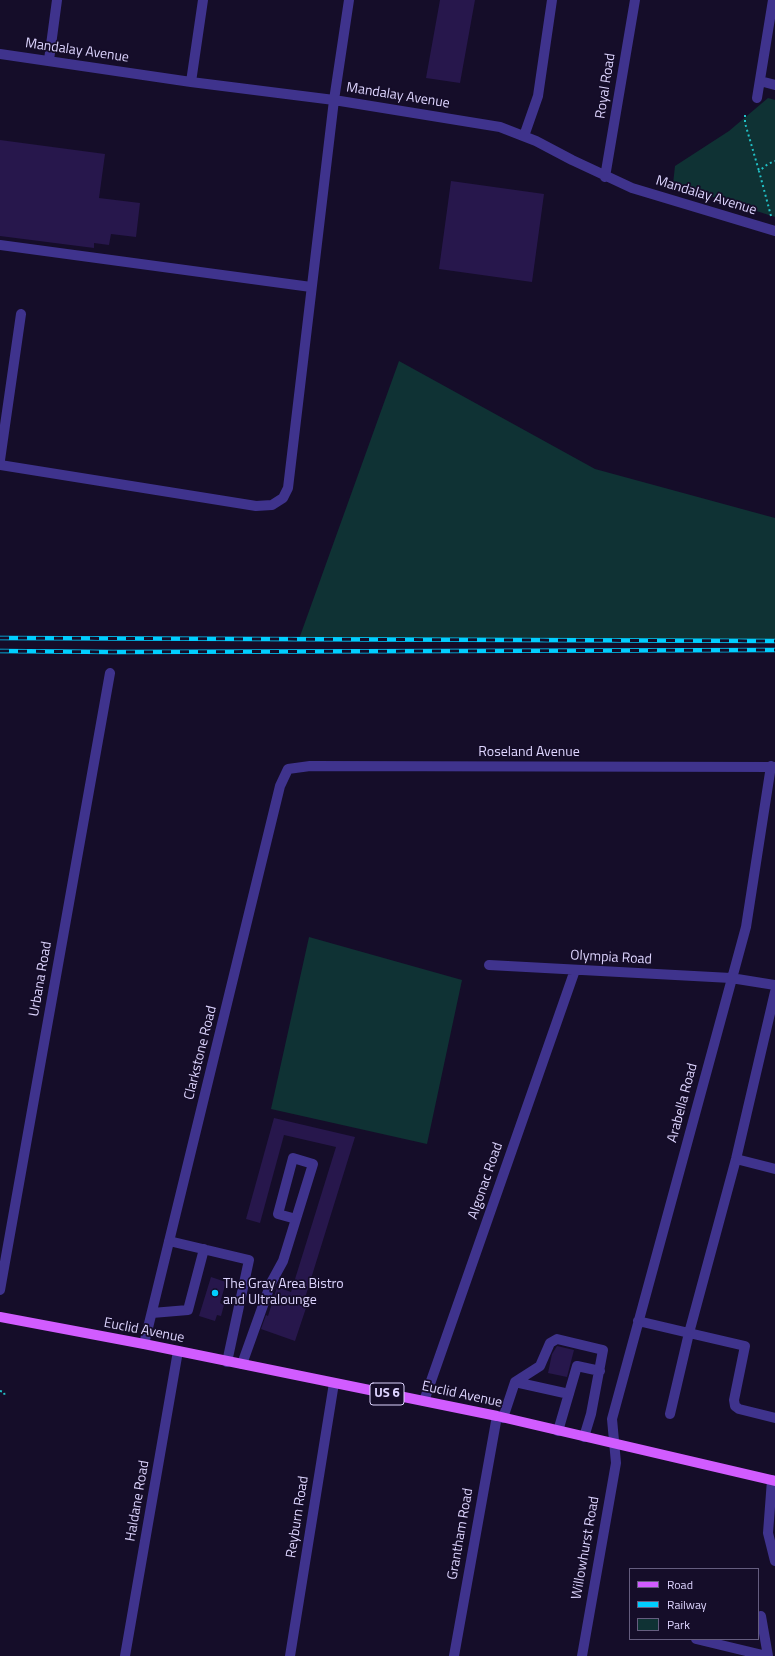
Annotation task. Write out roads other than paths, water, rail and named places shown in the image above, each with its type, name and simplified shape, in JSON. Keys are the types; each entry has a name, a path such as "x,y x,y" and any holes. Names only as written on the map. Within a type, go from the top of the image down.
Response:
{"main road":[{"name":"Euclid Avenue","path":"0,1318 144,1344 500,1417 774,1481"}],"street":[{"path":"49,60 57,0"},
{"path":"191,82 203,0"},
{"path":"0,465 256,506 272,506 283,498 288,488 334,100 349,0"},
{"path":"524,136 538,96 552,0"},
{"name":"Royal Road","path":"605,177 635,0"},
{"path":"757,98 773,0"},
{"name":"Mandalay Avenue","path":"0,54 191,82 334,100 500,127 536,140 605,177 632,188 775,231"},
{"path":"760,81 775,85"},
{"path":"0,245 311,286"},
{"path":"0,460 21,314"},
{"name":"Urbana Road","path":"0,1290 110,673"},
{"name":"Roseland Avenue","path":"288,769 310,766 773,766"},
{"name":"Arabella Road","path":"614,1444 612,1419 746,926 773,766"},
{"name":"Clarkstone Road","path":"144,1344 280,786 288,769"},
{"name":"Olympia Road","path":"489,965 731,978 775,985"},
{"name":"Algonac Road","path":"424,1401 575,970"},
{"path":"670,1414 689,1333 736,1159 775,992"},
{"path":"242,1364 271,1282 283,1261 296,1219 313,1164 293,1158 278,1214 296,1219"},
{"path":"736,1159 775,1169"},
{"path":"169,1241 249,1260 227,1362"},
{"path":"152,1313 188,1310 204,1249"},
{"path":"638,1322 745,1346 734,1400 735,1406 739,1410 775,1418"},
{"path":"515,1382 540,1366 550,1343 557,1339 603,1350 600,1371 584,1437"},
{"name":"Haldane Road","path":"125,1656 178,1351"},
{"path":"558,1431 577,1366 600,1371"},
{"path":"515,1382 570,1394"},
{"name":"Grantham Road","path":"454,1656 500,1417 515,1382"},
{"name":"Reyburn Road","path":"290,1656 334,1383"},
{"name":"Willowhurst Road","path":"582,1656 616,1463 614,1444"},
{"path":"774,1481 768,1532 775,1561"},
{"path":"700,1640 754,1655 768,1656 761,1616"}],"railway":[{"path":"0,638 775,641"},
{"path":"0,651 775,650"}],"place":[{"name":"The Gray Area Bistro and Ultralounge","path":"215,1293"}]}
